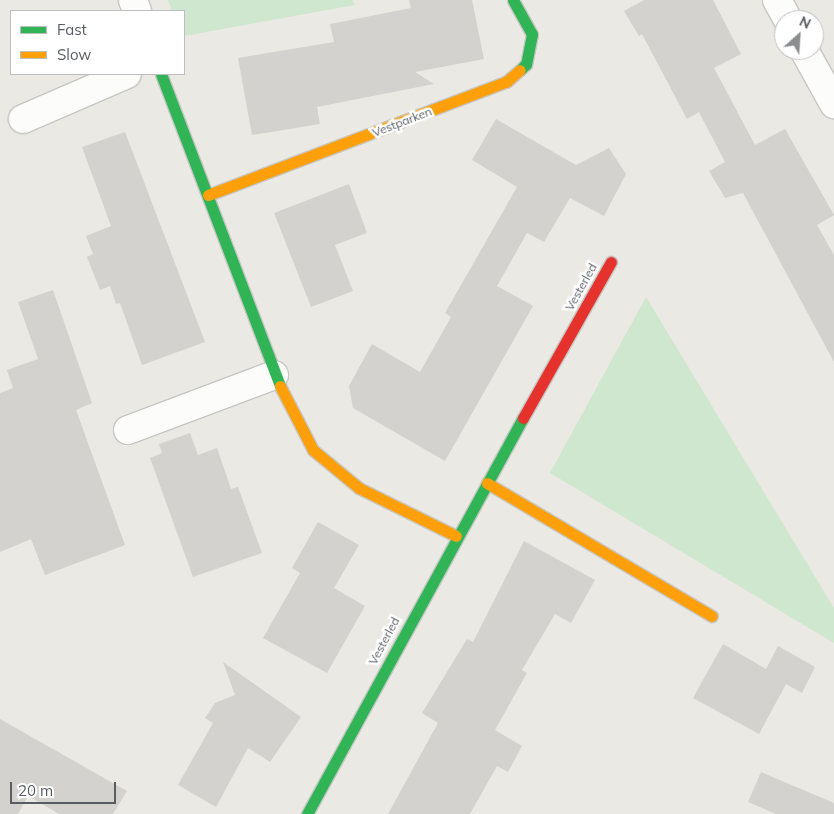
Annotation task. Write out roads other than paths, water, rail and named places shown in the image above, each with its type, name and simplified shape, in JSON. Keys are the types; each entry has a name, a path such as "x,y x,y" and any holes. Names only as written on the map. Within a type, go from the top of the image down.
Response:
{"street":[{"name":"Vestparken","path":"208,195 506,82 526,64 532,34 513,0"},
{"path":"810,60 834,104"},
{"path":"23,119 125,75"},
{"path":"161,75 274,375 313,450 359,488 456,536"},
{"name":"Vesterled","path":"307,814 456,536 611,262"},
{"path":"128,430 274,375"},
{"path":"487,482 712,616"}]}
